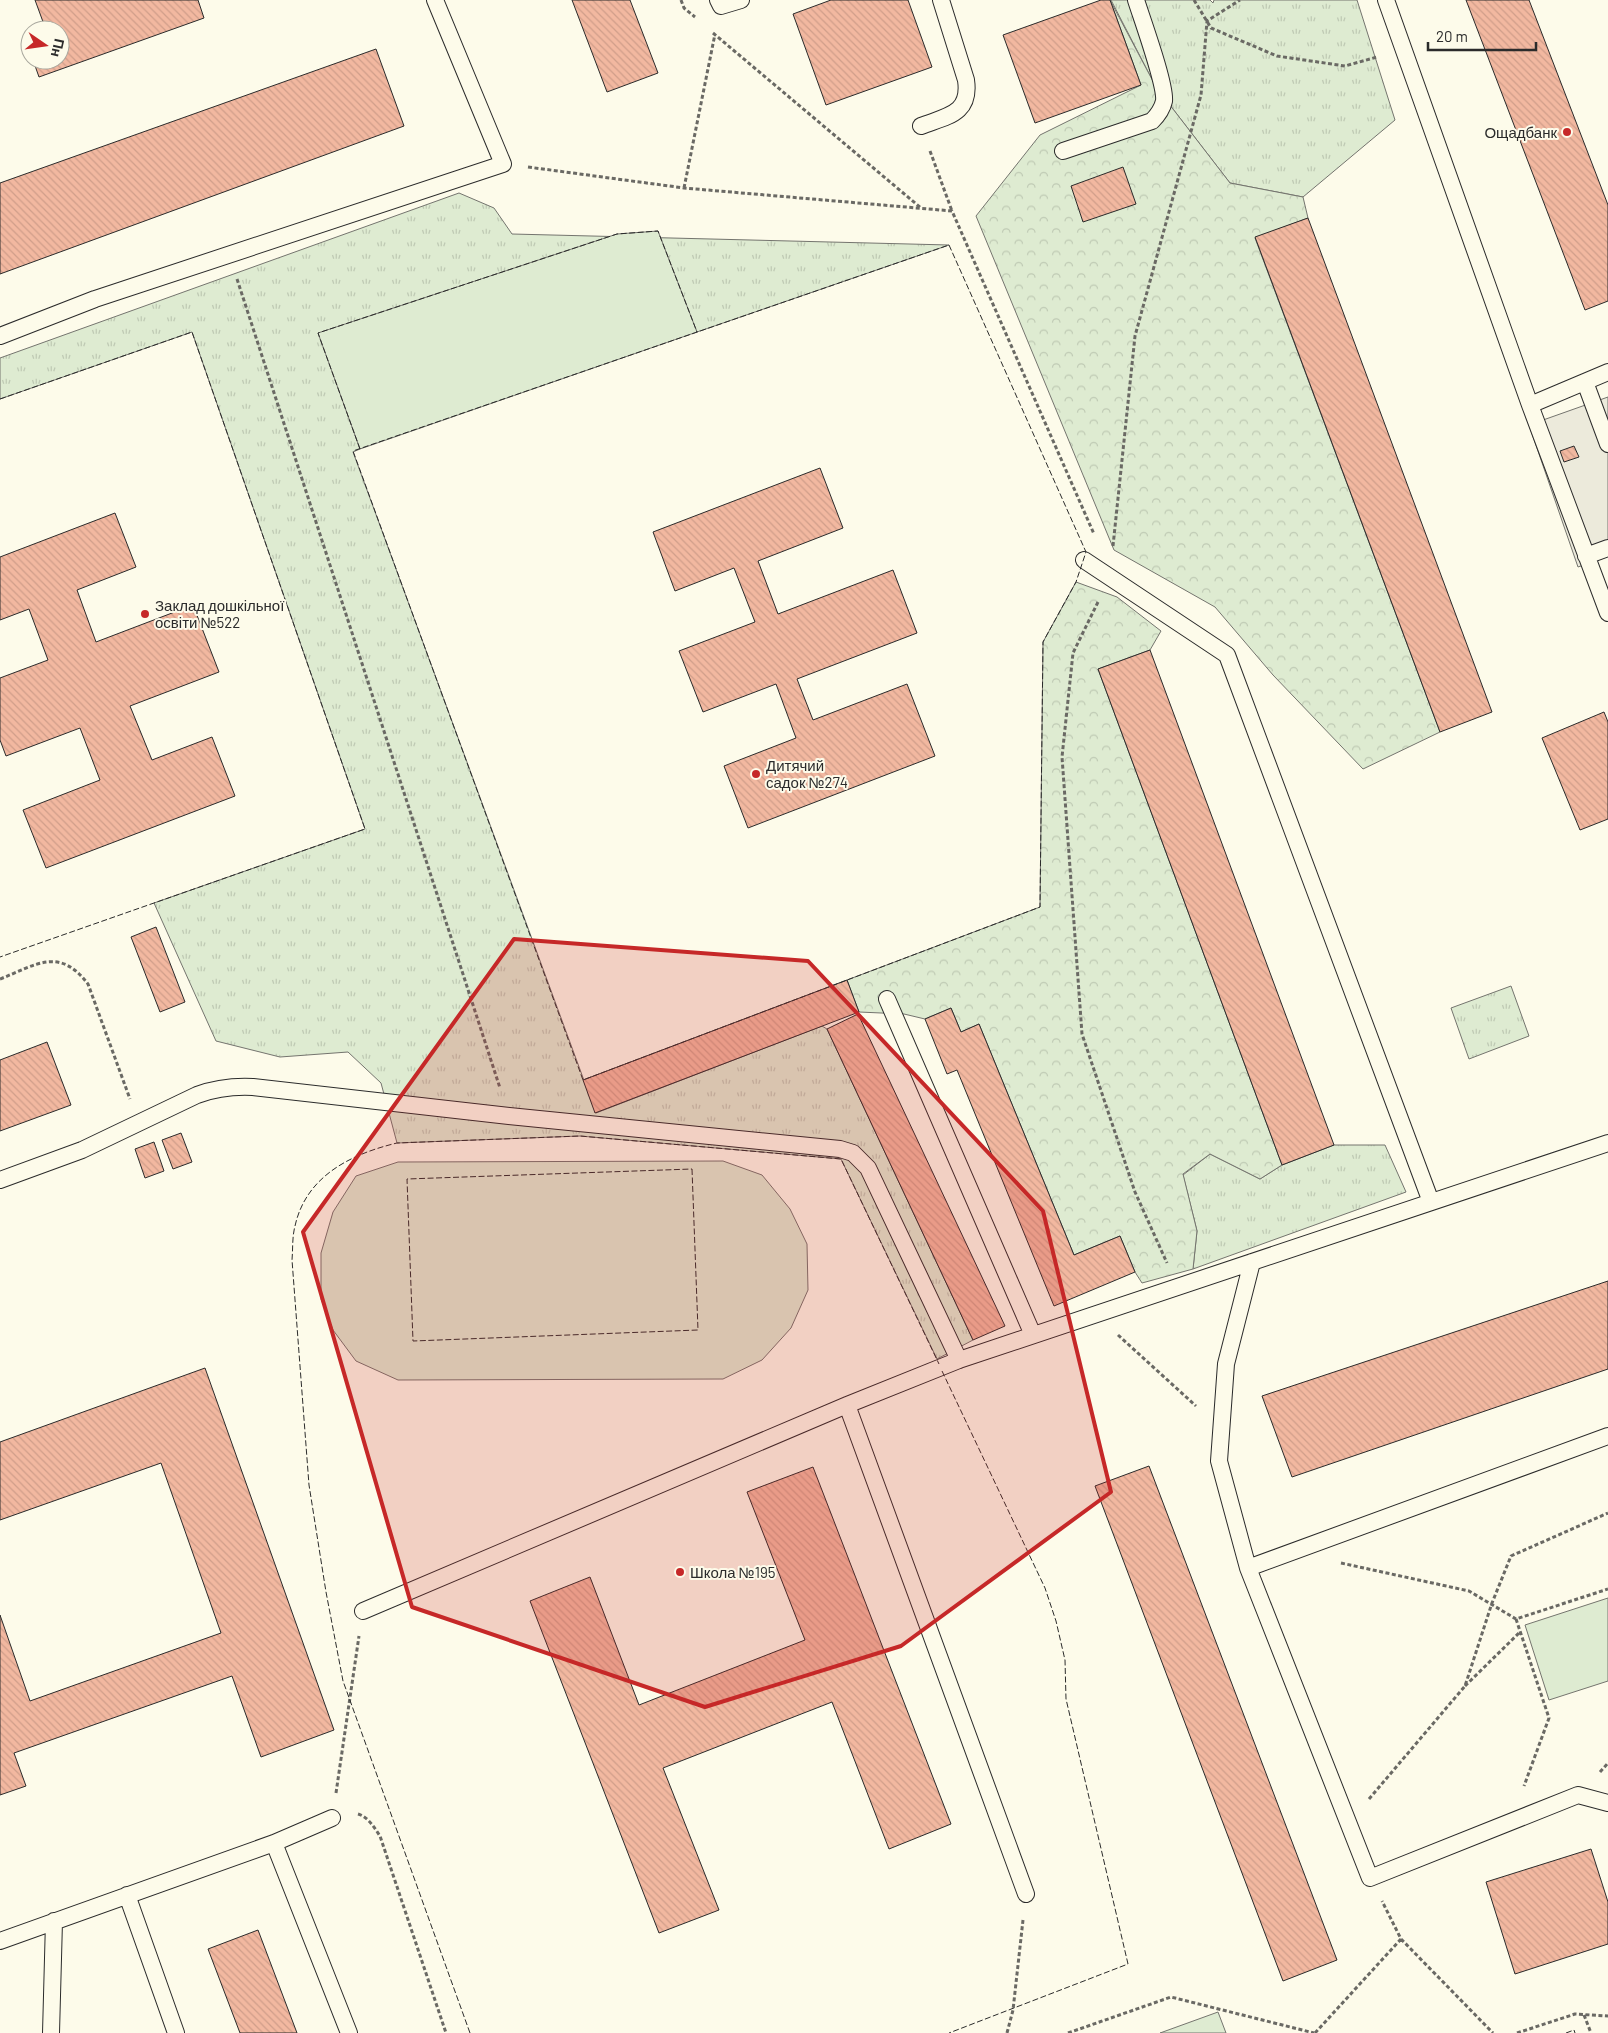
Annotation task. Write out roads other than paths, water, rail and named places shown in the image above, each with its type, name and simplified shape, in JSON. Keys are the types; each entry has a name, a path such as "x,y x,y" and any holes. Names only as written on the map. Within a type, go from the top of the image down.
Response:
{"lane":[{"path":"0,336 95,299 503,164 435,0"},
{"path":"720,3 741,0"},
{"path":"921,126 948,116 962,107 968,93 966,80 941,0"},
{"path":"1063,151 1152,121 1160,113 1164,100 1162,85 1136,0"},
{"path":"1386,0 1530,405 1608,613"},
{"path":"1530,405 1608,372"},
{"path":"1585,382 1608,444"},
{"path":"1586,556 1608,548"},
{"path":"1097,569 1227,655 1431,1202"},
{"path":"887,999 1032,1335"},
{"path":"0,1180 82,1150 139,1122 214,1089 235,1086 840,1149 854,1153 868,1168 959,1360"},
{"path":"363,1611 959,1360 1608,1143"},
{"path":"1252,1262 1226,1364 1218,1461 1248,1568 1370,1878 1578,1796 1608,1803"},
{"path":"847,1406 1026,1894"},
{"path":"1248,1568 1608,1436"},
{"path":"0,1941 274,1843 332,1818"},
{"path":"274,1843 349,2033"},
{"path":"127,1895 176,2033"},
{"path":"51,2033 54,1921"}],"place":[{"name":"Ощадбанк","path":"1567,132"},
{"name":"Заклад дошкільної освіти №522","path":"145,614"},
{"name":"Дитячий садок №274","path":"756,774"},
{"name":"Школа №195","path":"680,1572"}]}
